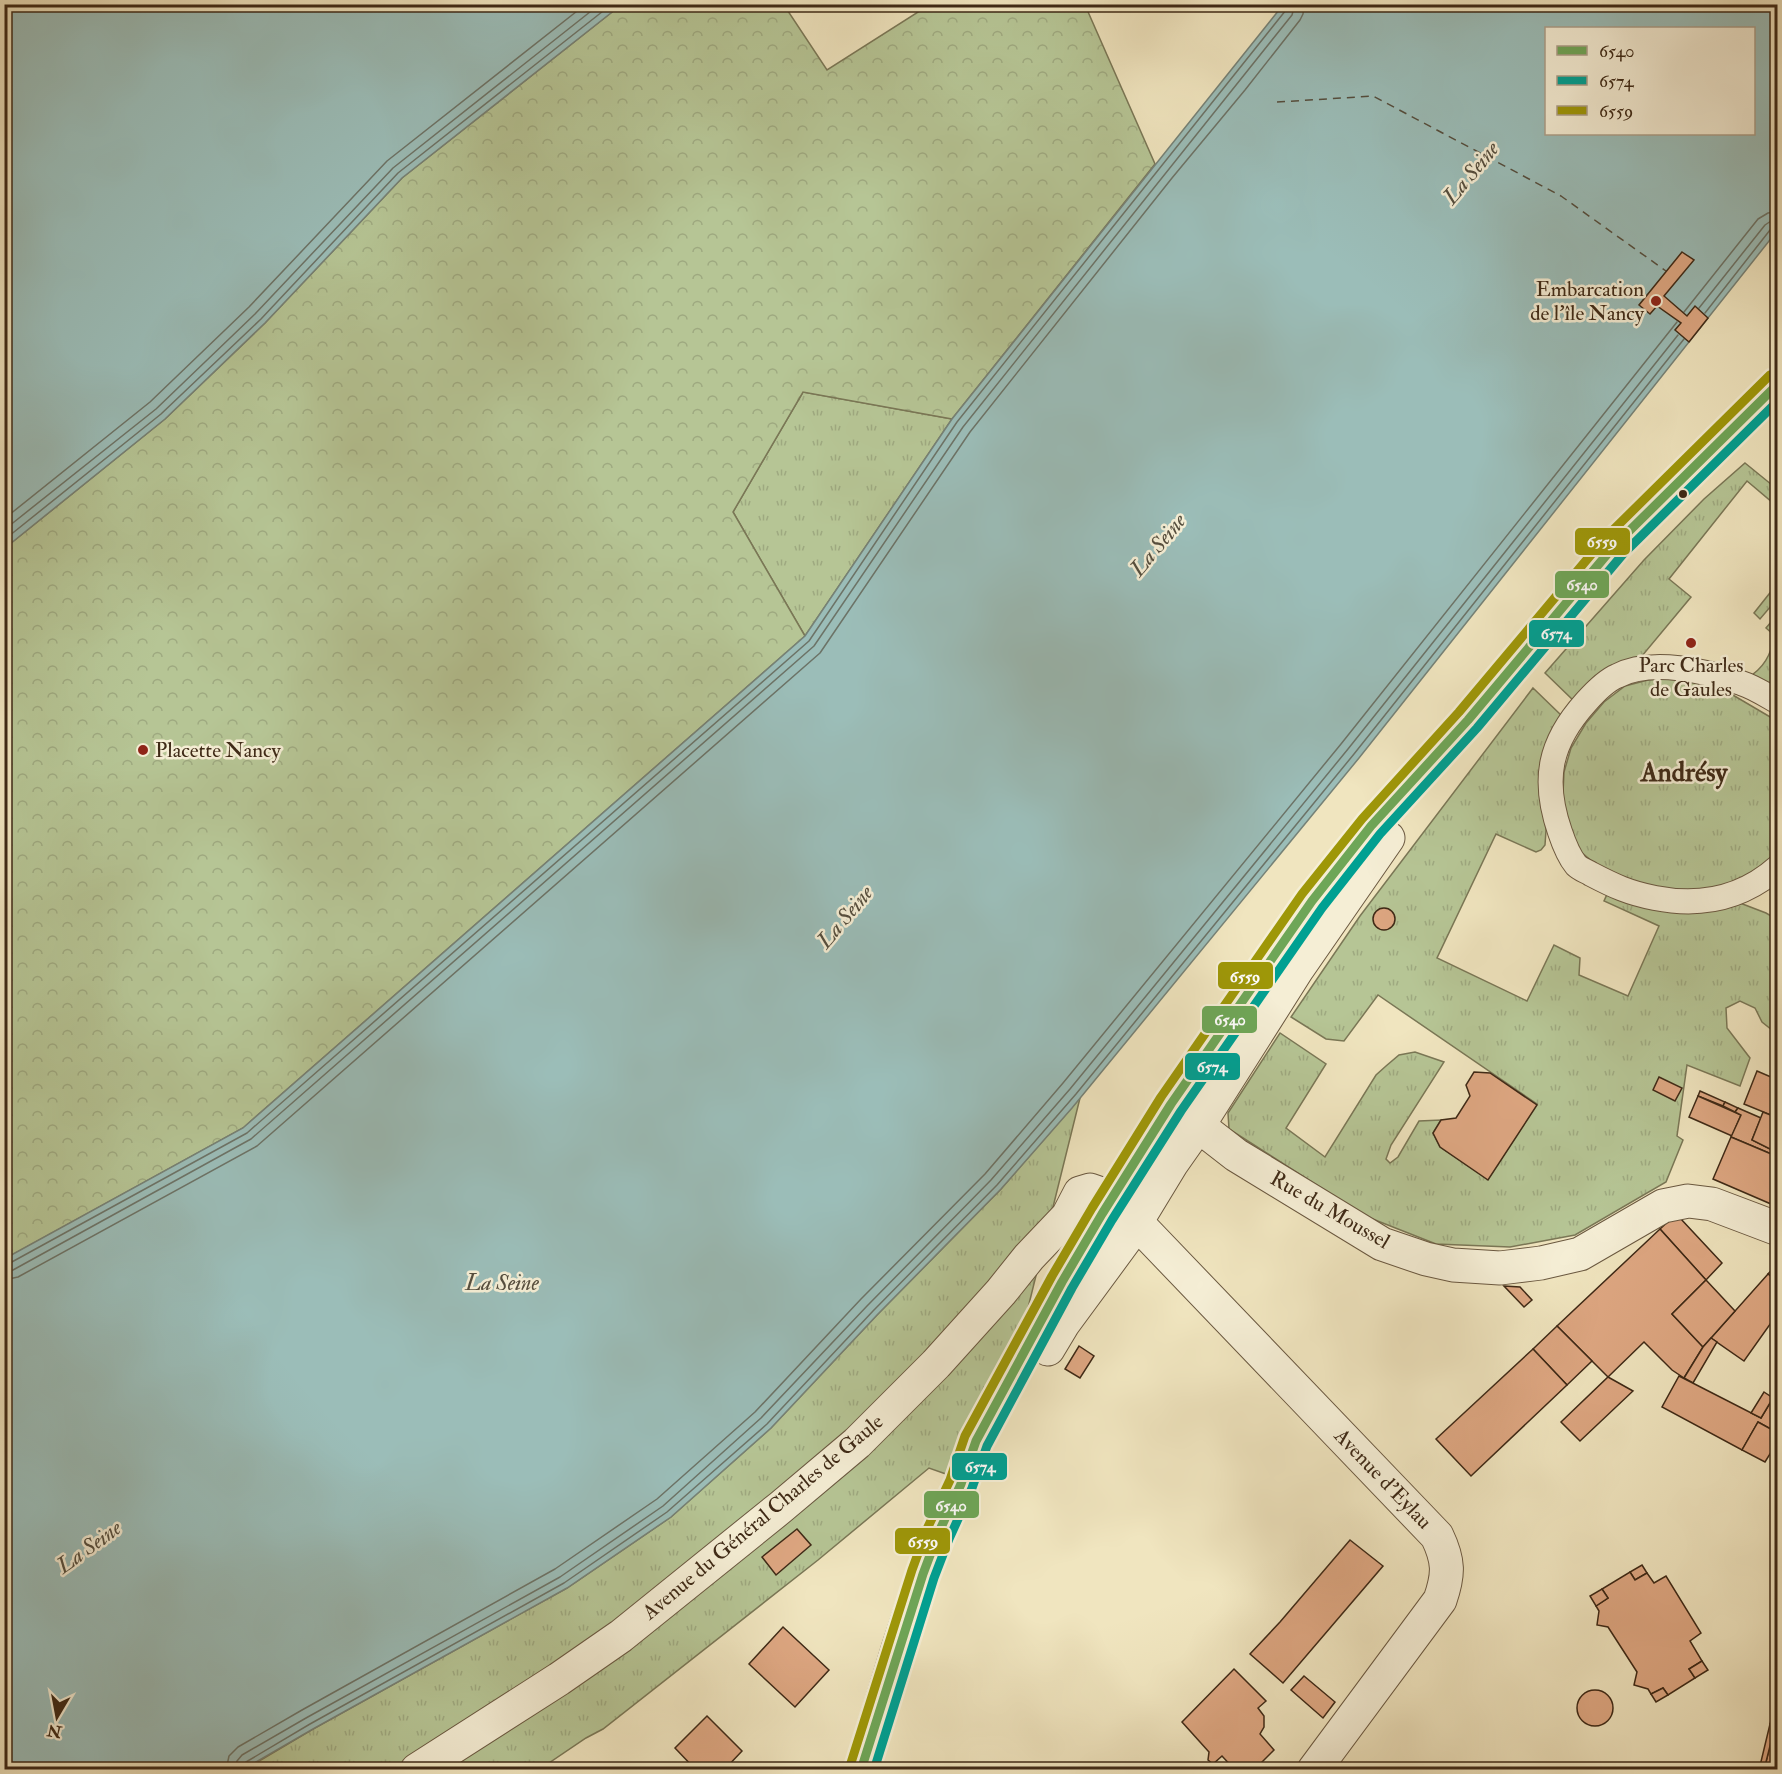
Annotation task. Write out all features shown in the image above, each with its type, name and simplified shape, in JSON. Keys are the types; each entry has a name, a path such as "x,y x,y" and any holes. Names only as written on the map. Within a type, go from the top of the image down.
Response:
{"street":[{"path":"861,1770 898,1648 938,1534 961,1484 976,1441 1062,1282 1091,1205 1144,1146 1312,901 1371,826 1468,720 1614,546 1778,384"},
{"path":"1778,702 1743,683 1671,667 1642,668 1616,676 1593,693 1573,717 1555,751 1549,782 1555,819 1570,856 1578,867 1637,895 1689,903 1734,894 1778,867"},
{"path":"961,1484 991,1444 1063,1324 1127,1237 1172,1163 1305,958 1468,720"},
{"name":"Rue du Moussel","path":"1171,1104 1236,1155 1382,1244 1426,1259 1453,1265 1500,1268 1541,1263 1580,1254 1663,1206 1688,1201 1713,1204 1778,1229"},
{"path":"1091,1205 1136,1222"},
{"name":"Avenue du Général Charles de Gaule","path":"417,1770 559,1679 621,1636 781,1507 876,1425 929,1372 1001,1292 1029,1257 1091,1205"},
{"name":"Avenue d'Eylau","path":"1136,1222 1437,1536 1445,1554 1447,1570 1440,1600 1314,1770"},
{"path":"1029,1257 1052,1265 1059,1273 1062,1282"}],"green space":[{"path":"621,5 784,5 827,70 929,5 1085,5 1155,164 952,419 803,392 733,512 805,636 243,1128 5,1259 5,548 165,419 265,323 402,178"},
{"path":"803,392 952,419 805,636 733,512"},
{"path":"1745,463 1777,489 1772,502 1747,481 1669,579 1691,597 1642,656 1629,662 1574,701 1545,673 1644,560 1704,499"},
{"path":"1777,584 1777,599 1760,619 1754,613"},
{"path":"1777,615 1777,696 1747,678 1758,670 1769,655 1774,635 1766,628"},
{"path":"1674,677 1721,688 1777,721 1777,854 1763,870 1709,894 1648,889 1594,863 1574,846 1565,821 1564,772 1571,748 1586,723 1604,702 1625,686"},
{"path":"1533,688 1563,717 1542,801 1546,830 1545,845 1536,852 1496,834 1437,958 1527,1001 1554,945 1580,958 1579,975 1628,996 1659,926 1604,901 1609,890 1740,903 1766,913 1777,921 1777,1034 1762,1022 1755,1008 1740,1001 1726,1008 1727,1028 1750,1058 1740,1086 1687,1065 1677,1136 1683,1140 1666,1182 1575,1235 1510,1247 1436,1244 1365,1216 1229,1129 1228,1113 1280,1033 1326,1064 1286,1128 1325,1157 1376,1075 1399,1055 1415,1052 1444,1062 1391,1145 1386,1159 1390,1163 1398,1157 1419,1121 1441,1120 1433,1133 1440,1147 1488,1179 1537,1104 1378,995 1344,1041 1326,1039 1291,1017 1360,916"},
{"path":"1080,1098 1027,1312 1001,1369 946,1474 929,1468 818,1560 603,1729 540,1769 244,1770 313,1729 567,1588 671,1517 771,1428 877,1315 1001,1189"}],"water":[{"path":"5,4 621,5 402,178 265,323 165,419 5,548"},
{"name":"La Seine","path":"1283,5 1777,5 1777,231 1359,758 1072,1108 1001,1189 877,1315 771,1428 671,1517 567,1588 244,1769 5,1769 4,1259 243,1128 805,636 952,419"}],"building":[{"name":"Embarcation de l'île Nancy","path":"1682,252 1694,260 1664,296 1687,316 1695,306 1708,318 1689,342 1675,330 1681,323 1657,306 1650,314 1639,305"},
{"path":"1380,908 1388,908 1395,915 1395,923 1388,930 1380,930 1373,923 1373,915"},
{"path":"1757,1071 1778,1080 1778,1118 1744,1104"},
{"path":"1474,1072 1490,1073 1537,1105 1488,1180 1440,1147 1433,1133 1441,1120 1456,1118 1470,1096 1466,1085"},
{"path":"1659,1077 1682,1088 1675,1101 1653,1090"},
{"path":"1700,1091 1725,1102 1723,1106 1698,1096"},
{"path":"1698,1096 1741,1115 1732,1136 1689,1117"},
{"path":"1725,1102 1738,1108 1735,1112 1723,1106"},
{"path":"1738,1108 1761,1118 1752,1140 1776,1152 1778,1148 1776,1156 1731,1137 1741,1115 1735,1112"},
{"path":"1763,1112 1778,1118 1776,1152 1752,1140"},
{"path":"1731,1137 1776,1156 1778,1153 1778,1207 1713,1179"},
{"path":"1672,1218 1680,1218 1722,1263 1706,1280 1660,1229"},
{"path":"1660,1229 1706,1280 1672,1314 1703,1347 1684,1378 1672,1370 1644,1342 1608,1377 1557,1326"},
{"path":"1778,1263 1778,1282 1768,1274"},
{"path":"1768,1274 1778,1282 1778,1313 1744,1361 1711,1338"},
{"path":"1706,1280 1735,1311 1703,1347 1672,1314"},
{"path":"1504,1286 1520,1287 1532,1300 1524,1307"},
{"path":"1557,1326 1592,1361 1567,1385 1533,1349"},
{"path":"1711,1338 1717,1342 1693,1383 1684,1378"},
{"path":"1079,1346 1094,1356 1080,1378 1065,1369"},
{"path":"1533,1349 1567,1385 1471,1476 1436,1439"},
{"path":"1679,1376 1761,1418 1773,1398 1778,1401 1778,1433 1758,1422 1742,1450 1662,1407"},
{"path":"1608,1377 1633,1391 1580,1441 1561,1422"},
{"path":"1764,1392 1773,1398 1761,1418 1751,1413"},
{"path":"1758,1422 1778,1433 1778,1441 1765,1462 1742,1450"},
{"path":"797,1529 811,1545 776,1575 762,1557"},
{"path":"1350,1540 1383,1566 1283,1683 1250,1654"},
{"path":"1642,1565 1647,1573 1635,1580 1630,1572"},
{"path":"1630,1572 1635,1580 1647,1573 1654,1583 1666,1576 1701,1633 1690,1641 1702,1661 1689,1669 1695,1678 1668,1695 1663,1688 1651,1694 1648,1689 1634,1685 1637,1672 1608,1627 1597,1625 1599,1611 1596,1606 1608,1598 1602,1589"},
{"path":"1602,1589 1608,1598 1596,1606 1590,1596"},
{"path":"783,1627 829,1670 795,1707 749,1664"},
{"path":"1702,1661 1708,1670 1695,1678 1689,1669"},
{"path":"1234,1669 1266,1701 1258,1708 1264,1716 1264,1727 1260,1734 1274,1750 1254,1770 1235,1770 1222,1756 1213,1764 1208,1760 1209,1752 1182,1722"},
{"path":"1304,1676 1335,1702 1323,1718 1291,1690"},
{"path":"1663,1688 1668,1695 1656,1702 1651,1694"},
{"path":"1595,1690 1608,1695 1613,1708 1608,1721 1595,1726 1582,1721 1577,1708 1582,1695"},
{"path":"1778,1694 1778,1770 1764,1770 1775,1726 1770,1724"},
{"path":"707,1716 742,1751 724,1770 696,1770 675,1748"},
{"path":"1770,1724 1775,1726 1764,1770 1759,1770"}],"ferry route":[{"path":"1277,102 1373,96 1561,196 1666,271"}],"transit line":[{"name":"6559","path":"850,1766 912,1570 927,1529 950,1480 965,1436 1052,1276 1161,1097 1302,894 1362,819 1459,712 1605,538 1770,375"},
{"name":"6540","path":"861,1770 923,1574 961,1484 976,1441 1062,1282 1171,1104 1312,901 1371,826 1468,720 1614,546 1778,384"},
{"name":"6574","path":"874,1770 934,1578 987,1446 1072,1288 1181,1111 1322,908 1380,834 1477,728 1623,554 1778,401"}],"place":[{"name":"Embarcation de l'île Nancy","path":"1656,301"},
{"name":"Parc Charles de Gaules","path":"1691,643"},
{"name":"Placette Nancy","path":"143,750"}],"district":[{"name":"Andrésy","path":"1684,772"}]}
